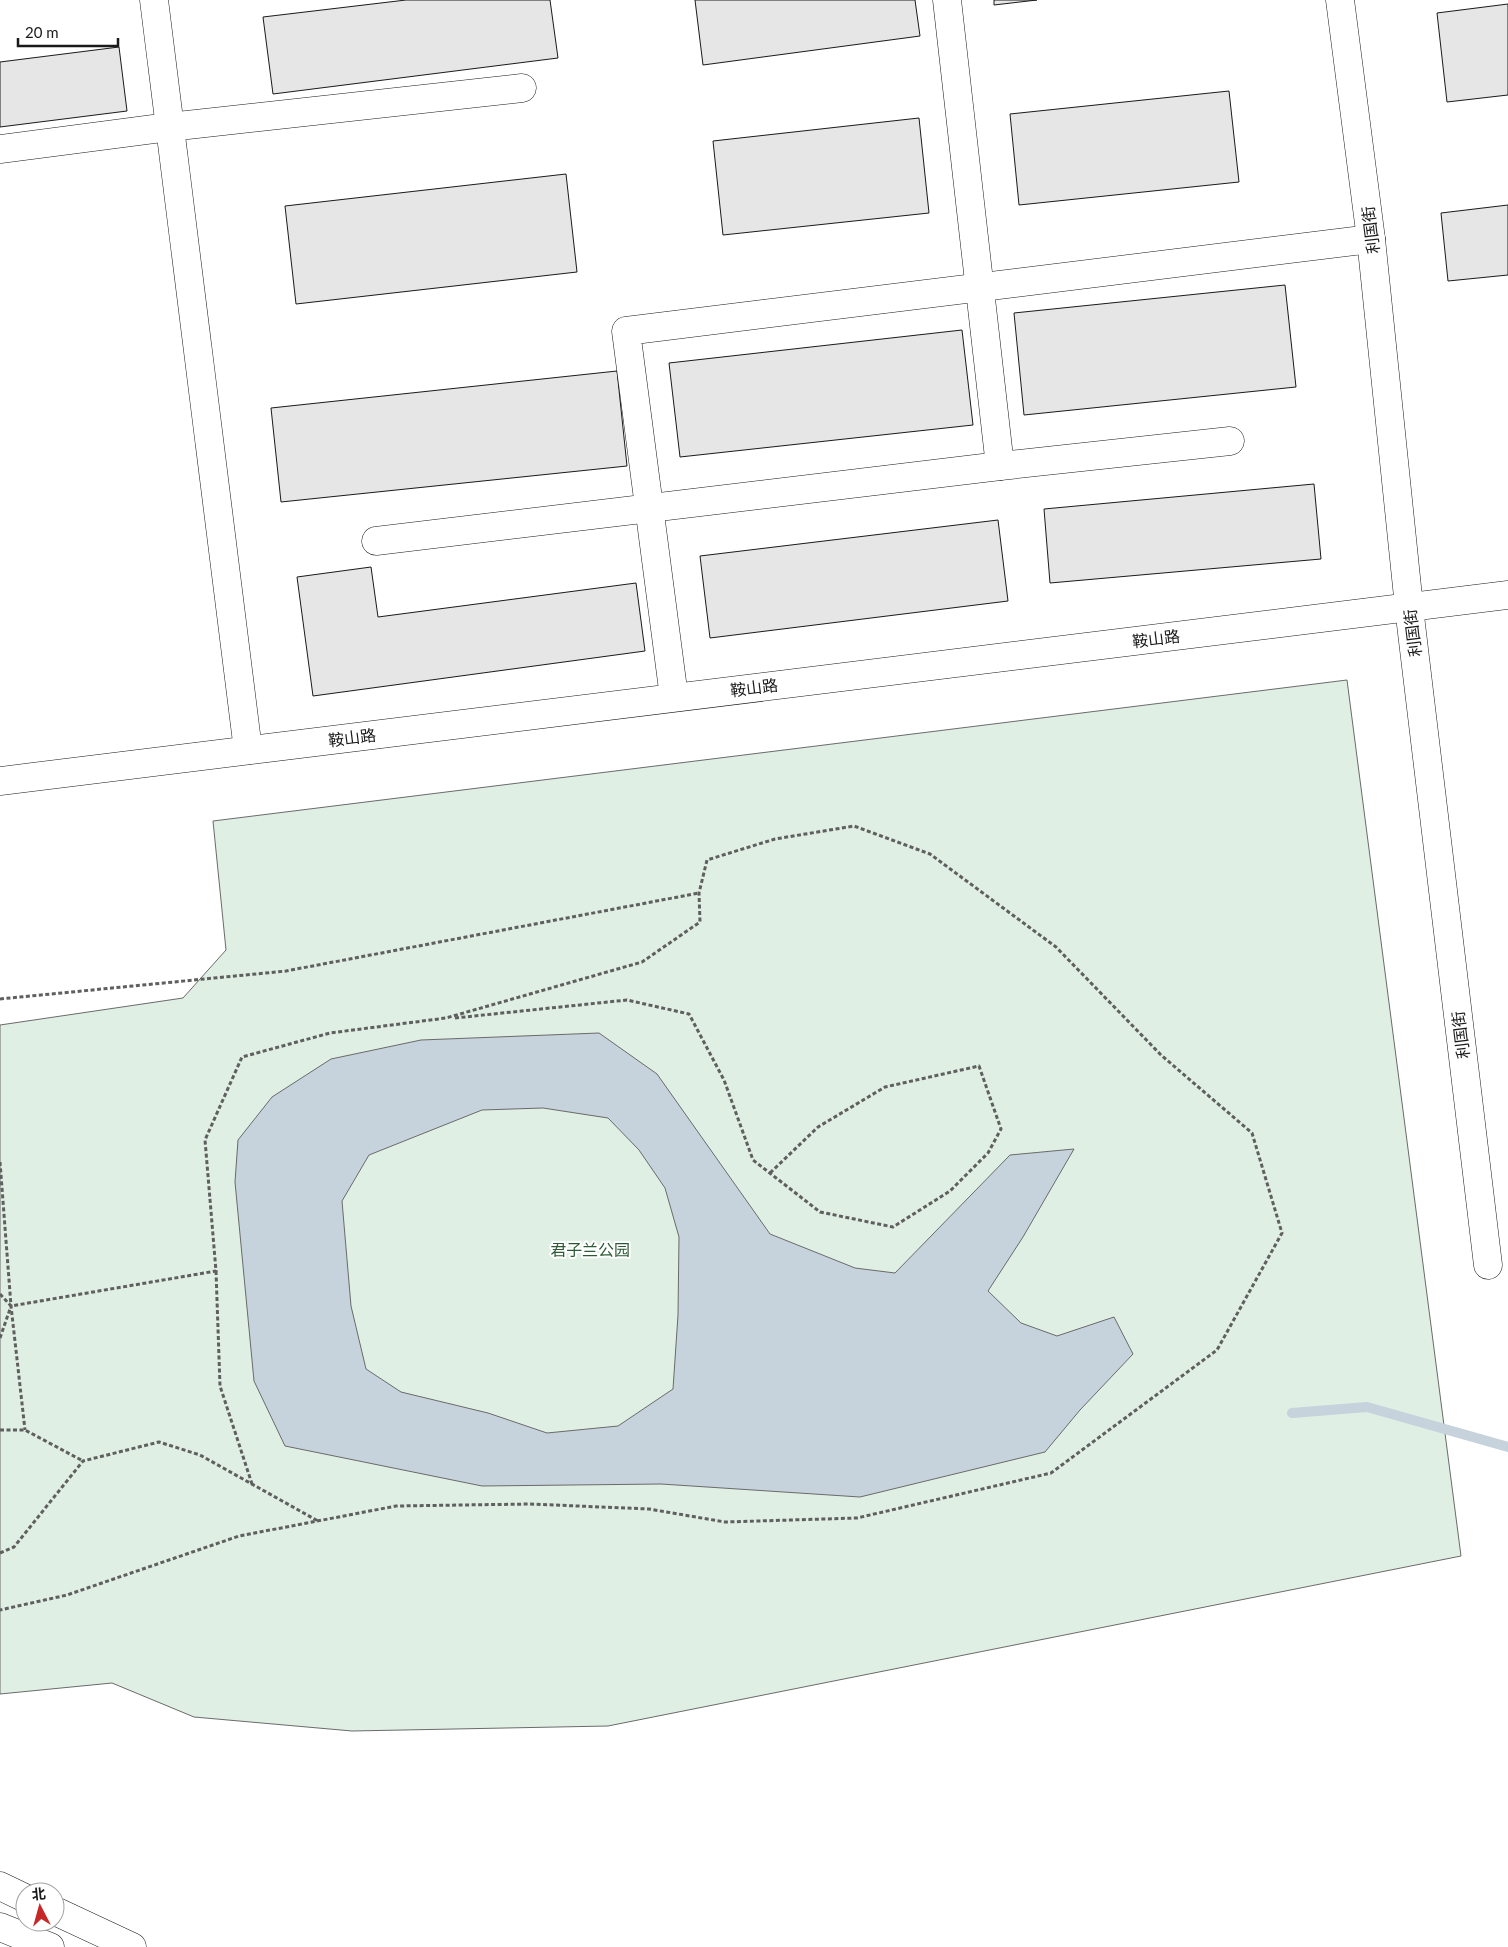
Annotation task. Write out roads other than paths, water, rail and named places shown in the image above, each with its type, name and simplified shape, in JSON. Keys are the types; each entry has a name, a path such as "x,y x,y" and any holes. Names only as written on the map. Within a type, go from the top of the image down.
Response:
{"main road":[{"path":"154,0 248,750"},
{"path":"947,0 1000,466"},
{"name":"利国街","path":"1340,0 1371,239 1409,606 1488,1265"},
{"path":"0,150 169,127 522,88"},
{"path":"674,697 626,331 1371,239"},
{"path":"376,541 1000,466 1230,442"},
{"name":"鞍山路","path":"0,782 1508,595"},
{"path":"0,1886 15,1893"},
{"path":"65,1916 132,1947"},
{"path":"0,1927 50,1947"}],"waterway":[{"path":"1292,1413 1367,1407 1508,1447"}],"park label":[{"name":"君子兰公园","path":"590,1249"}]}
